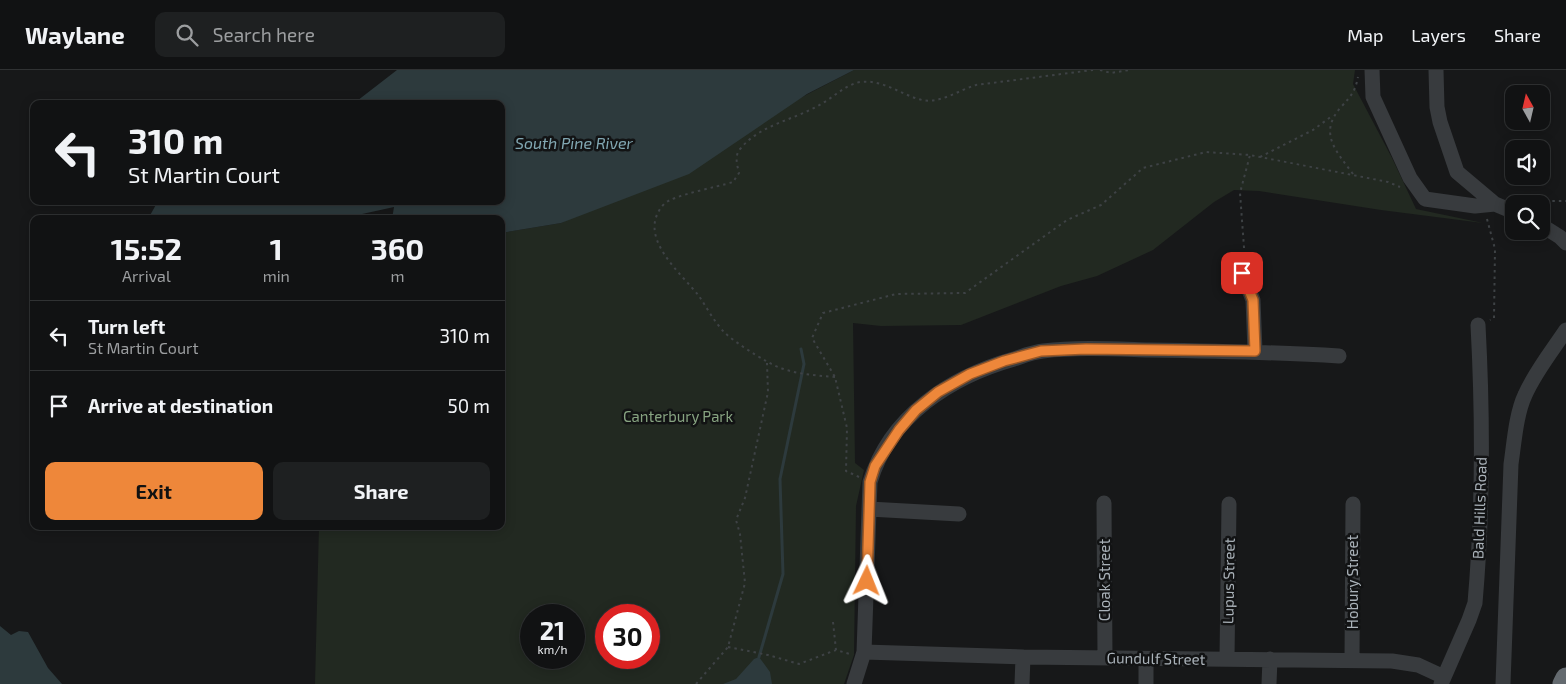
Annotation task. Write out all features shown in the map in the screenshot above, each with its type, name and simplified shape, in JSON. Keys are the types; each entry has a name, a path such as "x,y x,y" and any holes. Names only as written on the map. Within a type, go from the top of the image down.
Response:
{"highway":[{"path":"1563,684 1566,678"}],"street":[{"path":"1436,70 1437,107 1440,122 1457,172 1490,209"},
{"path":"1365,71 1373,97 1410,178 1425,199 1505,211"},
{"path":"1550,231 1566,243"},
{"path":"1242,273 1253,300 1255,351"},
{"name":"Bald Hills Road","path":"1442,680 1469,620 1474,603 1477,576 1482,388 1478,325"},
{"path":"1503,684 1511,473 1515,436 1524,396 1541,366 1566,330"},
{"path":"854,684 859,654 870,482 875,466 899,430 916,410 938,392 970,374 1004,361 1041,351 1086,349 1255,351 1339,356"},
{"name":"Cloak Street","path":"1104,503 1105,657"},
{"name":"Lupus Street","path":"1227,659 1229,504"},
{"name":"Hobury Street","path":"1352,660 1353,504"},
{"path":"869,509 959,514"},
{"name":"Gundulf Street","path":"859,654 1146,659 1352,660 1408,663 1427,668 1442,680"},
{"path":"1022,684 1023,657"},
{"path":"1146,659 1146,684"},
{"path":"1269,684 1270,659"}],"path":[{"path":"835,377 800,375 767,362 725,333 699,297 660,250 655,234 654,218 665,202 684,194 711,189 733,182 739,173 736,156 740,148 768,128 819,105 849,85 862,82 888,86 923,100 944,99 976,85 1093,70"},
{"path":"1100,70 1111,73 1129,70"},
{"path":"1260,157 1313,130 1332,116 1356,90 1365,71"},
{"path":"1332,116 1330,128 1332,144 1354,175"},
{"path":"870,482 846,471 847,428 835,377 812,338 823,313 896,294 965,293 1067,220 1101,205 1143,168 1206,152 1250,155 1388,182 1405,190"},
{"path":"1242,273 1246,257 1240,193 1250,155"},
{"path":"1550,202 1566,201"},
{"path":"1478,325 1494,318 1495,249 1490,209"},
{"path":"696,684 728,647 745,583 740,534 736,520 745,498 768,392 767,362"},
{"path":"833,622 836,650"},
{"path":"728,647 768,655 799,664 836,650 859,654"}],"green space":[{"name":"Canterbury Park","path":"854,70 1355,70 1353,84 1392,158 1416,209 1483,223 1381,210 1259,191 1234,190 1214,202 1153,250 1097,276 1061,286 961,325 881,326 853,323 855,463 864,470 856,506 854,655 844,684 315,684 319,530 505,530 505,232 561,223"}],"water":[{"name":"South Pine River","path":"397,70 854,70 807,94 689,174 561,223 505,232 505,215 393,215 394,207 358,215 150,215 156,205 505,205 505,100 358,100"},
{"path":"0,626 11,635 19,631 28,632 48,668 62,684 0,684"},
{"path":"759,657 770,672 772,684 723,684 736,679 754,659"}],"waterway":[{"path":"759,657 783,574 780,479 804,364 801,349"}],"route":[{"path":"867,581 870,482 875,466 887,446 916,410 938,392 970,374 1004,361 1041,351 1086,349 1255,351 1253,300 1242,273"}]}
